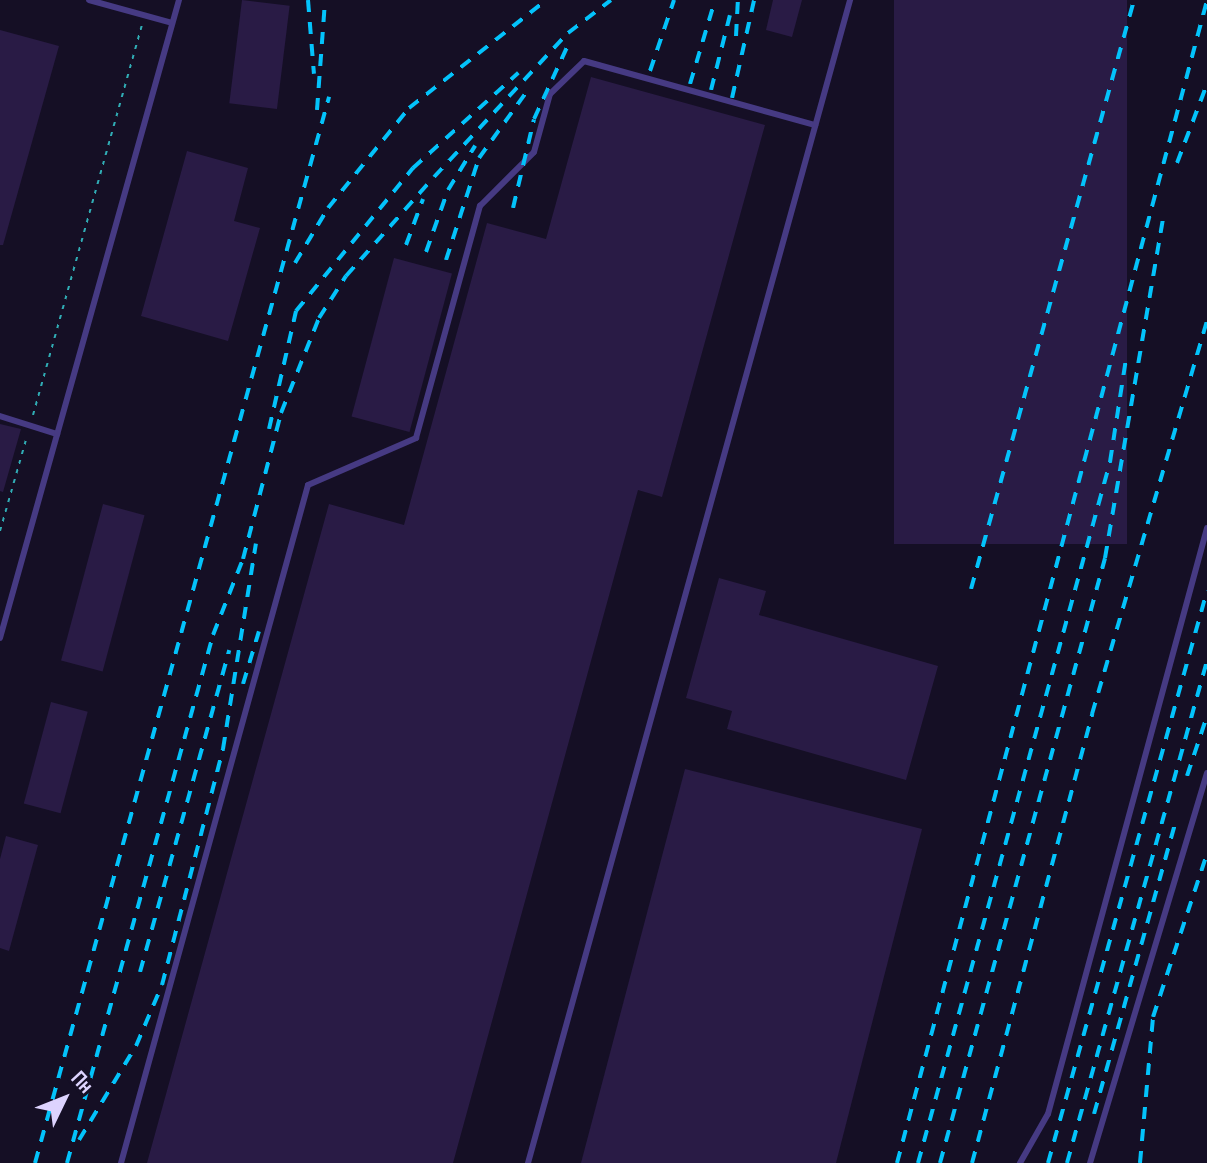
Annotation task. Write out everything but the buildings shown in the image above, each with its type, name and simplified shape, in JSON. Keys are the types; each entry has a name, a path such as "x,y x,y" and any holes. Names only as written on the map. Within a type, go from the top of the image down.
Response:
{"lane":[{"path":"89,0 172,23"},
{"path":"0,638 179,0"},
{"path":"528,1163 850,0"},
{"path":"121,1163 308,485 416,438 480,206 534,152 550,94 584,61 815,125"},
{"path":"0,416 57,434"},
{"path":"1020,1163 1048,1114 1207,528"},
{"path":"1090,1163 1207,773"}],"path":[{"path":"0,531 144,16"}],"railway":[{"path":"308,0 314,74"},
{"path":"317,110 325,0"},
{"path":"295,263 328,208 409,108 546,0"},
{"path":"67,1163 213,635 243,559 281,413 319,318 346,276 434,177 568,33 611,0"},
{"path":"650,71 674,0"},
{"path":"690,84 715,0"},
{"path":"736,36 738,0"},
{"path":"732,98 754,0"},
{"path":"971,589 1134,0"},
{"path":"897,1163 1207,0"},
{"path":"711,90 730,15"},
{"path":"513,208 534,119 568,45"},
{"path":"269,429 296,311 413,168 518,73"},
{"path":"1177,163 1207,84"},
{"path":"446,260 479,158 525,94"},
{"path":"35,1163 329,97"},
{"path":"426,252 448,190 475,146"},
{"path":"406,245 423,199"},
{"path":"940,1163 1105,558 1164,213"},
{"path":"972,1163 1092,714 1207,322"},
{"path":"918,1163 1110,462 1126,359"},
{"path":"79,1140 136,1046 162,985 223,749 256,544"},
{"path":"1048,1163 1207,591"},
{"path":"243,684 259,631"},
{"path":"140,972 229,650"},
{"path":"1067,1163 1207,661"},
{"path":"1187,776 1207,716"},
{"path":"1094,1114 1175,823"},
{"path":"1140,1163 1153,1017 1207,854"}]}
